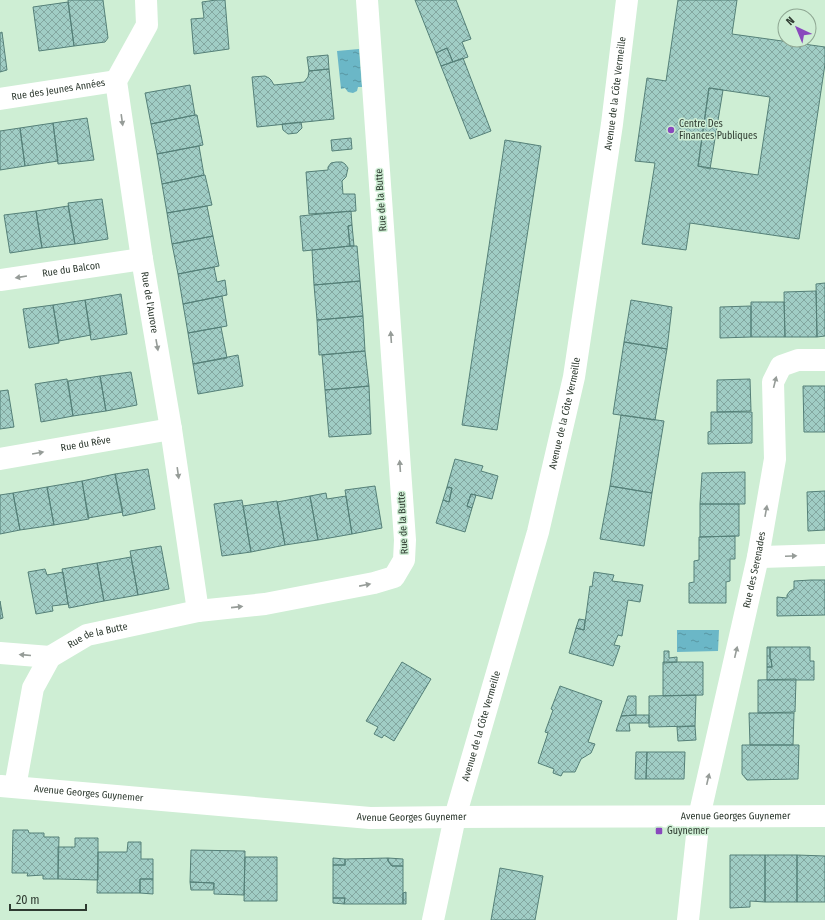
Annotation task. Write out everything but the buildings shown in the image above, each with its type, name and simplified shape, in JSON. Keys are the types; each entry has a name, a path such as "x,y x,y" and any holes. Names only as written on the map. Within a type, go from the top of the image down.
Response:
{"street":[{"path":"116,81 147,25 146,0"},
{"name":"Rue de la Butte","path":"50,657 87,635 198,611 265,604 374,583 394,577 404,560 405,540 367,0"},
{"name":"Avenue de la Côte Vermeille","path":"433,920 455,817 538,532 574,377 612,124 627,0"},
{"name":"Rue des Jeunes Années","path":"0,99 116,81"},
{"name":"Rue de l'Aurore","path":"116,81 142,259 171,429 198,611"},
{"name":"Rue du Balcon","path":"0,280 142,259"},
{"name":"Rue des Serenades","path":"688,920 699,817 758,557 775,459 773,382 781,366 798,360 825,360"},
{"name":"Rue du Rêve","path":"0,459 171,429"},
{"path":"758,557 825,555"},
{"path":"0,653 50,657 33,688 7,786"},
{"name":"Avenue Georges Guynemer","path":"7,786 370,818 825,816"}],"water":[{"path":"359,49 362,87 358,87 357,91 353,93 348,92 345,88 341,89 337,51"},
{"path":"677,630 719,630 718,651 677,652"}],"place":[{"name":"Centre Des Finances Publiques","path":"671,130"},
{"name":"Guynemer","path":"659,831"}]}
